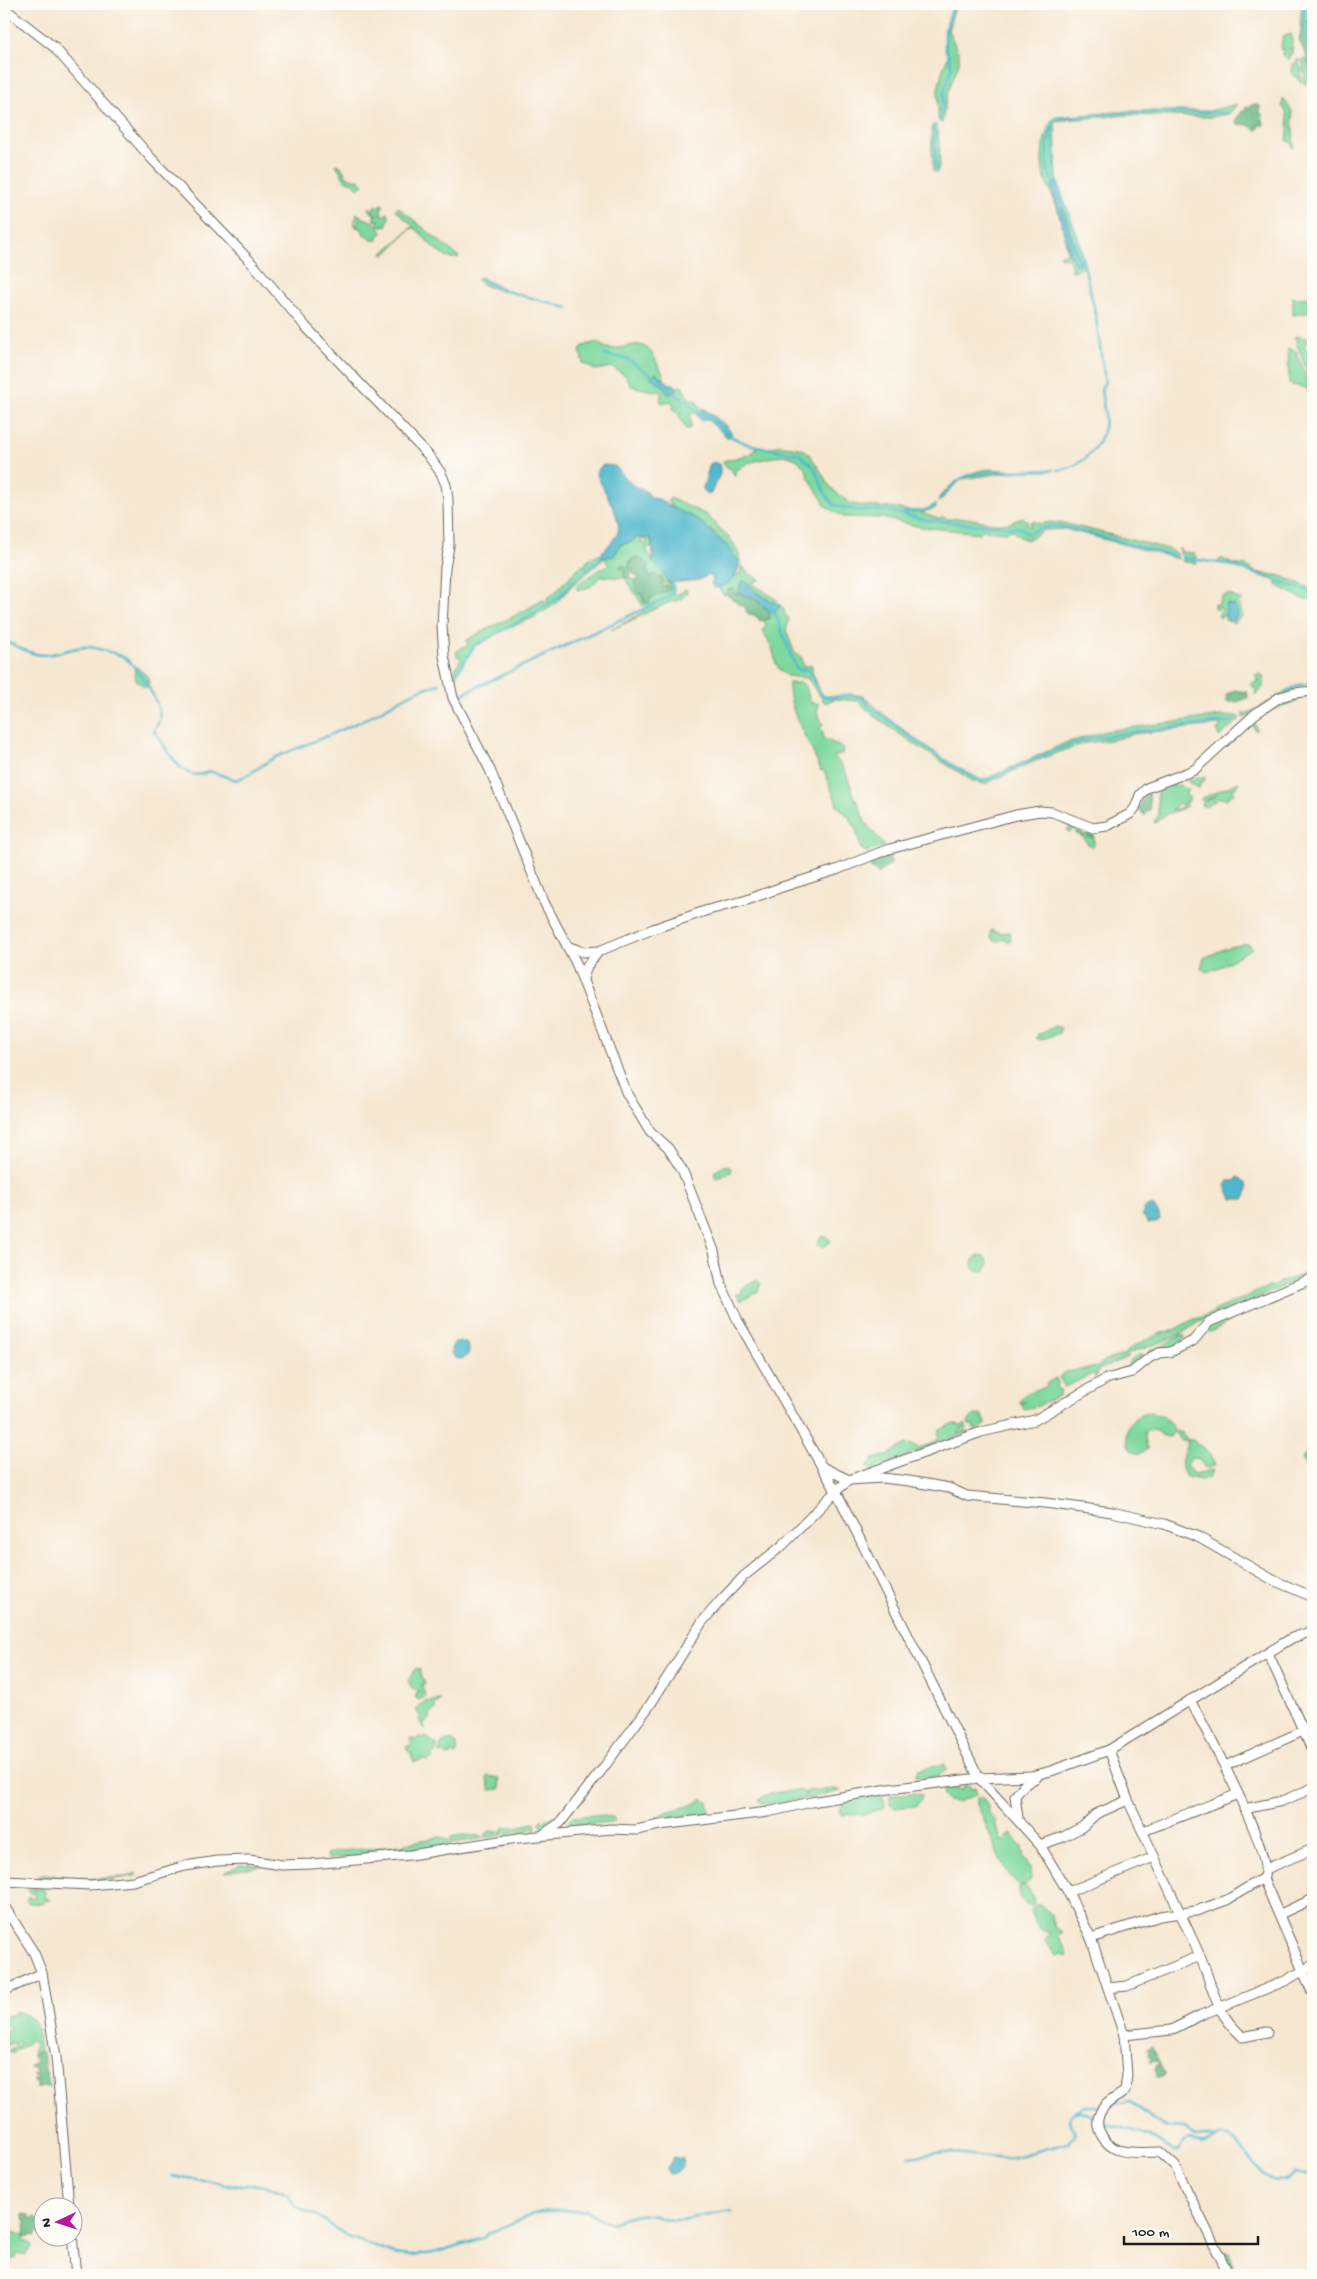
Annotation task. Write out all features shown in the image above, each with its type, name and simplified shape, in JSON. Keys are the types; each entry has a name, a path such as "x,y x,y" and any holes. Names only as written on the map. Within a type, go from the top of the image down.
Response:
{"street":[{"path":"4,8 54,47 151,158 249,260 297,317 428,455 441,473 446,485 449,517 442,626 449,687 490,770 544,902 583,979 627,1094 650,1132 668,1148 682,1170 714,1251 722,1284 738,1321 836,1490 979,1778 1040,1845 1068,1892 1091,1938 1124,2035 1127,2074 1125,2091 1104,2108 1098,2118 1100,2132 1105,2143 1113,2149 1128,2152 1160,2152 1175,2166 1229,2275"},
{"path":"567,946 584,952 599,951 662,926 836,870 886,850 1016,815 1040,811 1052,812 1093,828 1106,826 1130,814 1146,788 1194,770 1247,719 1280,697 1294,692 1313,691"},
{"path":"583,979 587,966 599,951"},
{"path":"540,1835 560,1823 591,1784 650,1705 702,1622 744,1576 783,1545 836,1490 850,1480 981,1432 1034,1420 1106,1379 1132,1372 1154,1356 1170,1352 1193,1341 1208,1322 1313,1278"},
{"path":"822,1467 850,1480 882,1478 909,1481 950,1488 967,1496 1045,1503 1112,1512 1164,1524 1198,1537 1273,1580 1313,1597"},
{"path":"4,1881 91,1885 133,1881 185,1866 217,1861 249,1860 282,1864 312,1864 410,1855 540,1835 611,1829 636,1830 660,1825 768,1812 811,1802 889,1789 979,1778 1031,1776 1109,1750 1292,1638 1313,1630"},
{"path":"1268,1653 1313,1752"},
{"path":"1190,1700 1225,1766 1263,1851 1265,1874 1313,1994"},
{"path":"1225,1766 1303,1731"},
{"path":"1109,1750 1128,1800 1200,1956 1211,1983 1218,2008 1226,2020 1243,2036 1249,2037 1267,2032"},
{"path":"1018,1820 1014,1803 1015,1796 1024,1785 1044,1773"},
{"path":"1244,1810 1282,1801 1313,1788"},
{"path":"1143,1831 1238,1794"},
{"path":"1040,1845 1063,1837 1082,1827 1096,1814 1128,1800"},
{"path":"1091,1938 1138,1922 1180,1912 1196,1911 1227,1900 1265,1874 1313,1849"},
{"path":"1068,1892 1154,1856"},
{"path":"1280,1914 1313,1899"},
{"path":"4,1906 34,1953 42,1973 56,2057 68,2196"},
{"path":"1108,1988 1127,1986 1200,1956"},
{"path":"1124,2035 1171,2030 1305,1971 1313,1965"},
{"path":"4,1991 42,1973"},
{"path":"73,2246 76,2275"}],"green space":[{"path":"954,4 956,4 948,30 959,54 959,63 948,92 942,123 938,120 938,89 948,56 946,30"},
{"path":"1302,4 1313,4 1311,21 1307,22 1303,19 1301,28 1300,24"},
{"path":"1303,19 1307,22 1313,21 1313,69 1307,62 1299,40"},
{"path":"1291,34 1293,36 1290,39 1294,41 1291,44 1293,49 1289,49 1293,51 1293,54 1290,54 1288,60 1281,54 1285,49 1280,50 1283,37"},
{"path":"1302,59 1307,60 1312,81 1307,85 1304,83 1306,74 1302,71 1304,69"},
{"path":"1297,60 1300,60 1301,83 1297,77 1292,75 1292,64 1295,64"},
{"path":"1283,98 1292,111 1293,148 1291,142 1287,141 1288,123 1285,109 1282,106"},
{"path":"1237,104 1229,114 1210,117 1129,115 1064,120 1055,123 1057,178 1078,239 1084,267 1072,271 1069,258 1060,257 1060,254 1067,254 1064,231 1069,253 1076,265 1061,200 1051,187 1059,211 1047,184 1042,162 1046,133 1051,121 1057,117 1128,111 1209,111"},
{"path":"1256,104 1260,106 1264,125 1259,125 1259,128 1256,130 1248,125 1237,124 1237,118 1242,111 1247,111 1245,109 1246,106 1249,108 1251,105"},
{"path":"935,124 939,148 939,168 937,172 933,171 931,127"},
{"path":"336,164 341,166 348,176 353,179 359,179 364,185 358,188 353,182 350,183 345,180"},
{"path":"380,204 384,205 381,209 382,216 388,213 389,217 386,226 382,224 383,227 377,224 380,220 374,221 374,216 378,214 374,215 374,211 372,213 369,208 374,209 375,205 379,208"},
{"path":"398,207 459,257 446,257 434,248 415,228 410,229 384,256 383,253 413,226 396,210"},
{"path":"356,213 379,227 382,233 378,236 378,240 371,240 369,236 364,235 362,229 356,227 354,222 360,226 358,220 354,220 357,217"},
{"path":"480,277 504,289 504,292 483,285 476,279"},
{"path":"1293,296 1295,298 1313,297 1313,312 1293,315"},
{"path":"1295,336 1313,339 1305,341 1307,343 1304,346 1305,349 1309,349 1313,344 1313,387 1296,342 1298,339 1295,339"},
{"path":"597,342 607,348 641,345 647,348 662,371 664,380 676,387 682,386 689,399 695,399 701,408 705,409 699,414 690,413 691,426 689,429 686,429 679,415 673,409 674,404 670,401 662,403 660,399 662,394 659,391 631,386 625,375 611,367 595,370 583,363 580,351 583,346"},
{"path":"1288,349 1296,351 1313,395 1313,407 1308,397 1310,392 1308,390 1289,384"},
{"path":"781,445 801,448 806,451 831,487 851,504 913,510 922,510 935,505 936,508 921,513 939,519 942,517 948,519 967,518 997,524 1010,523 1023,517 1027,520 1028,526 1031,525 1030,522 1034,521 1040,524 1050,522 1067,524 1168,549 1177,554 1178,559 1065,529 1044,530 1027,540 1018,536 1012,530 1005,532 982,530 979,533 921,527 882,518 843,517 826,506 809,478 806,469 798,460 789,456 782,455 747,463 735,472 735,477 732,470 724,465 723,461 751,454 758,446 767,448"},
{"path":"990,469 1017,471 962,479 937,500 960,479 974,472"},
{"path":"670,498 707,515 732,541 739,554 740,563 714,533 697,519 673,508 668,501"},
{"path":"636,537 645,539 640,541 645,545 648,538 651,538 652,547 646,548 653,562 663,572 668,583 673,584 674,591 672,595 679,594 686,589 687,593 681,599 665,604 611,630 642,613 645,609 625,578 602,576 590,587 577,590 577,586 608,564 605,558 573,585 554,605 535,617 475,645 455,676 455,670 461,658 457,656 456,652 460,648 468,646 467,640 542,600 548,602 547,598 582,565 586,567 585,564 588,560 598,555 614,556 621,544 632,542","holes":["632,559 638,559 650,575 642,589 648,591 653,575 670,587 651,598 647,603 644,603 642,594 638,594 635,580 624,576 624,570 620,565 632,569 629,563"]},
{"path":"1179,548 1182,552 1195,553 1193,556 1197,557 1196,563 1183,562"},
{"path":"633,558 640,558 649,565 646,572 650,575 649,579 655,574 658,578 662,577 663,587 671,586 672,589 651,598 649,603 644,603 644,598 642,598 642,594 638,594 634,582 639,579 633,572 625,578 624,570 619,567 623,565 631,569 629,565"},
{"path":"1221,558 1232,564 1247,566 1255,572 1281,576 1310,588 1313,590 1313,599 1305,600 1278,586 1275,579 1226,564 1209,562 1220,561"},
{"path":"742,565 746,571 759,580 752,583 776,599 784,610 785,616 789,618 786,630 795,654 801,657 804,667 812,665 812,671 822,696 863,695 920,742 971,776 982,781 1065,743 1106,731 1221,716 1239,717 1239,720 1219,737 1217,730 1221,726 1218,725 1133,734 1116,739 1085,743 1033,762 985,784 974,782 894,730 859,701 835,699 825,703 807,678 786,676 779,669 772,647 763,632 766,624 762,620 770,618 769,611 773,614 779,608 778,605 755,591 747,582 738,591 739,594 735,595 734,592 724,595 720,591 720,588 740,573"},
{"path":"734,589 735,595 739,593 754,598 769,611 770,618 760,621 756,616 747,613 745,607 727,595 727,590"},
{"path":"1228,594 1241,600 1239,604 1243,616 1233,623 1231,621 1236,617 1234,605 1226,604 1225,616 1222,615 1221,618 1218,616 1222,609 1220,607 1217,610 1214,608 1214,604 1218,605 1221,597"},
{"path":"137,667 148,677 149,683 145,688 136,680 134,668"},
{"path":"1261,674 1264,682 1256,695 1257,690 1250,684 1260,681 1257,680 1255,675"},
{"path":"789,683 802,683 806,687 810,702 819,704 817,712 823,725 820,728 823,731 823,738 843,748 842,754 834,757 845,771 865,822 885,846 867,852 861,849 856,829 849,817 838,807 824,770 821,771 796,717 792,706"},
{"path":"1291,689 1296,692 1313,691 1313,696 1302,697 1289,705 1274,709 1255,718 1256,731 1251,723 1254,714 1243,718 1243,713 1248,714"},
{"path":"1234,690 1247,692 1248,698 1237,702 1227,702 1226,695"},
{"path":"1200,776 1205,778 1203,783 1199,784 1200,788 1191,785 1187,780 1191,781"},
{"path":"1239,782 1235,789 1232,789 1234,793 1226,799 1219,798 1207,806 1202,806 1201,804 1217,795 1203,801 1200,799"},
{"path":"1169,784 1169,786 1179,785 1188,790 1185,795 1189,797 1189,801 1182,805 1179,803 1171,811 1187,805 1180,810 1166,814 1155,823 1154,821 1160,814 1158,813 1157,792"},
{"path":"1149,792 1150,810 1145,812 1145,816 1139,809 1142,800"},
{"path":"1064,823 1068,823 1070,826 1075,825 1076,828 1081,829 1083,835 1092,832 1094,837 1087,836 1094,838 1094,845 1092,847 1084,840 1085,838 1075,833 1080,832 1073,829 1070,832 1067,830 1071,828"},
{"path":"882,856 889,858 892,863 878,874 871,869 870,865 873,859"},
{"path":"991,930 1002,933 1009,932 1011,938 1009,942 1002,939 994,941 991,938"},
{"path":"1249,944 1252,948 1222,966 1207,972 1201,968 1204,958 1226,948"},
{"path":"1054,1026 1061,1028 1059,1033 1040,1040 1036,1038 1038,1034"},
{"path":"726,1165 731,1168 731,1172 716,1179 714,1172"},
{"path":"825,1236 831,1241 824,1247 817,1245 820,1237"},
{"path":"980,1256 986,1258 988,1264 986,1270 980,1272 974,1270 972,1264 974,1258"},
{"path":"1313,1271 1313,1274 1197,1323 1174,1337 1130,1353 1127,1358 1098,1370 1096,1377 1094,1377 1094,1373 1065,1387 1059,1377 1066,1372 1098,1367 1103,1361 1123,1355 1132,1347 1161,1333 1170,1332 1192,1320 1213,1313 1268,1287"},
{"path":"757,1280 761,1284 759,1291 741,1301 736,1295 742,1293 741,1289"},
{"path":"1313,1280 1313,1284 1275,1299 1247,1314 1243,1314 1211,1332 1206,1331 1208,1325"},
{"path":"1181,1335 1185,1336 1185,1338 1174,1349 1150,1353 1151,1349 1157,1349"},
{"path":"1141,1354 1145,1356 1139,1359 1136,1367 1118,1370 1127,1367 1131,1360"},
{"path":"1056,1378 1058,1383 1057,1389 1061,1390 1060,1395 1038,1406 1023,1409 1022,1404 1025,1401 1020,1404 1020,1401 1024,1395 1046,1387 1047,1383"},
{"path":"1151,1412 1161,1415 1171,1424 1174,1430 1182,1433 1188,1440 1193,1440 1208,1452 1215,1465 1208,1468 1204,1467 1199,1459 1191,1458 1186,1467 1194,1474 1213,1470 1209,1477 1201,1480 1186,1477 1183,1473 1182,1464 1188,1441 1181,1440 1174,1432 1169,1437 1163,1436 1154,1430 1144,1432 1147,1449 1141,1453 1135,1453 1131,1450 1127,1439 1129,1425 1137,1417"},
{"path":"981,1414 986,1425 975,1430 973,1428 974,1425 969,1425 968,1421 975,1415"},
{"path":"951,1424 961,1426 965,1424 967,1428 960,1430 959,1434 966,1430 969,1432 870,1470 867,1467 873,1459 886,1456 906,1444 914,1445 918,1448 931,1444 939,1439 939,1431"},
{"path":"1310,1449 1313,1449 1313,1463 1306,1465 1302,1459"},
{"path":"416,1668 421,1670 419,1671 425,1683 422,1685 425,1697 419,1700 415,1697 419,1690 413,1690 408,1681"},
{"path":"441,1700 434,1706 436,1709 430,1714 430,1719 424,1723 425,1728 423,1728 419,1719 421,1716 416,1712 416,1709 424,1702"},
{"path":"420,1737 428,1738 439,1746 436,1746 437,1750 431,1759 414,1762 411,1753 407,1750 407,1746 412,1745 410,1739 414,1739 414,1741"},
{"path":"453,1740 457,1745 457,1754 454,1755 451,1752 450,1756 439,1752 442,1742"},
{"path":"945,1764 946,1770 939,1775 917,1777 916,1773 918,1770"},
{"path":"488,1776 499,1778 500,1789 490,1790"},
{"path":"964,1785 970,1786 971,1789 975,1788 977,1794 958,1802 948,1801 943,1795 944,1789 951,1787 963,1789"},
{"path":"836,1789 841,1791 795,1801 763,1804 759,1801 771,1793 802,1791 805,1792 805,1796 807,1791"},
{"path":"913,1793 922,1795 921,1800 916,1806 895,1808 890,1805 890,1795"},
{"path":"876,1795 884,1800 885,1807 866,1814 842,1815 839,1811 841,1806 852,1799"},
{"path":"982,1796 988,1807 988,1812 996,1821 996,1828 1002,1841 1005,1842 1006,1837 1012,1834 1022,1847 1024,1859 1028,1861 1028,1866 1032,1867 1030,1870 1031,1880 1025,1885 1019,1885 1011,1877 999,1858 977,1805 977,1798"},
{"path":"703,1799 708,1802 709,1813 694,1816 693,1812 688,1815 670,1815 655,1819 667,1812 689,1806"},
{"path":"592,1815 613,1817 615,1822 567,1825 572,1817"},
{"path":"560,1818 547,1827 541,1827 539,1822 541,1820"},
{"path":"535,1823 536,1829 508,1833 507,1836 502,1831 503,1835 483,1838 489,1831 499,1832 504,1827"},
{"path":"463,1835 481,1836 481,1839 451,1843 451,1837"},
{"path":"439,1837 446,1838 450,1844 420,1850 400,1847 407,1843"},
{"path":"399,1845 398,1849 382,1854 328,1859 326,1855 339,1851"},
{"path":"240,1865 263,1866 224,1872"},
{"path":"136,1873 138,1875 115,1879 87,1881 59,1881 37,1878 42,1874 88,1879 125,1877"},
{"path":"1025,1886 1034,1897 1035,1903 1032,1906 1026,1904 1020,1896 1019,1887"},
{"path":"33,1887 36,1888 34,1891 43,1888 45,1893 43,1898 51,1900 44,1901 42,1904 29,1903 26,1900 28,1896 35,1899 34,1894 28,1891"},
{"path":"1038,1904 1050,1913 1055,1928 1062,1932 1057,1935 1065,1946 1067,1956 1061,1954 1056,1956 1045,1941 1050,1933 1037,1926 1031,1910"},
{"path":"15,2011 29,2017 33,2021 36,2026 40,2052 32,2052 35,2045 31,2040 12,2054 9,2050 20,2044 18,2041 16,2044 12,2043 4,2046 4,2030 8,2030 10,2026 7,2025 4,2028 4,2018 8,2015 15,2015"},
{"path":"1152,2046 1159,2061 1150,2062 1151,2056 1148,2056 1148,2053 1150,2051 1147,2049"},
{"path":"42,2051 49,2088 45,2086 37,2089 37,2084 39,2083 35,2083 33,2080 38,2078 33,2075 36,2073 34,2068 30,2069 31,2065 36,2061 32,2055"},
{"path":"1159,2062 1163,2072 1166,2074 1162,2077 1157,2077 1155,2070"},
{"path":"4,2212 11,2212 13,2217 12,2222 4,2227"},
{"path":"23,2214 30,2215 30,2219 32,2218 32,2235 26,2237 24,2234 26,2221 23,2218"},
{"path":"4,2227 8,2232 9,2238 12,2233 24,2235 23,2240 31,2244 32,2248 28,2250 25,2256 17,2254 16,2259 5,2259 7,2255 4,2252"},
{"path":"1225,2253 1229,2254 1238,2274 1232,2274 1223,2255"}],"water":[{"path":"1055,183 1080,263 1076,265 1069,251 1051,187"},
{"path":"656,373 670,384 674,384 677,390 669,394 663,386 650,377"},
{"path":"705,409 732,433 728,438 708,420 701,421 696,413 699,414"},
{"path":"714,462 720,465 720,474 711,493 705,493 703,488 710,464"},
{"path":"603,465 615,466 632,485 647,492 651,498 659,499 697,519 727,546 740,563 737,573 724,586 714,588 711,584 713,579 708,575 699,580 668,583 663,572 653,562 652,540 649,537 647,539 636,537 632,542 621,544 614,556 602,558 602,552 614,539 619,528 612,504 597,474 597,470"},
{"path":"744,580 755,591 780,606 773,614 754,598 739,593 740,584"},
{"path":"1226,604 1234,605 1237,610 1237,616 1230,622 1225,620"},
{"path":"1238,1177 1244,1181 1248,1189 1244,1199 1232,1199 1226,1185 1228,1181 1235,1181"},
{"path":"1153,1205 1159,1214 1160,1220 1156,1223 1148,1223 1142,1215 1145,1208"},
{"path":"460,1341 466,1344 469,1350 466,1356 460,1359 454,1356 451,1350 454,1344"},
{"path":"674,2157 683,2159 683,2165 671,2174 668,2173 667,2168"}],"waterway":[{"path":"940,122 944,93 952,67 945,47 945,30 954,4"},
{"path":"1305,4 1303,22 1313,62"},
{"path":"1057,470 1065,469 1080,462 1098,444 1105,423 1101,389 1105,382 1095,311 1078,239 1056,180 1054,122 1064,118 1108,114 1227,113"},
{"path":"1053,124 1047,154 1048,169 1053,183"},
{"path":"936,126 934,129 936,168"},
{"path":"483,281 496,288 568,308"},
{"path":"605,355 627,359 654,377"},
{"path":"672,391 703,415"},
{"path":"728,435 747,444 799,454 814,467 826,495 834,505 855,510 890,511 925,520 1021,528 1028,534 1051,526 1064,527 1177,557"},
{"path":"939,501 952,486 969,476 992,472 1053,470"},
{"path":"902,513 926,510 935,505"},
{"path":"455,676 475,645 527,618 558,598 573,581 602,558"},
{"path":"1182,558 1226,564 1313,593"},
{"path":"462,694 667,598 674,591 672,582"},
{"path":"775,613 795,666 799,670 809,670 821,693 830,698 842,695 862,697 870,708 895,724 902,731 954,766 982,781 1087,739 1234,721"},
{"path":"4,640 24,650 43,655 89,647 122,656 136,669 154,696 159,714 159,721 154,731 176,763 183,770 191,774 199,775 209,771 236,780 276,757 369,717 417,691 440,684"},
{"path":"1286,691 1300,685 1313,683"},
{"path":"1111,2105 1130,2101 1155,2121 1169,2127 1185,2128 1194,2137 1205,2136 1215,2138"},
{"path":"1075,2112 1085,2106 1103,2106"},
{"path":"909,2157 945,2152 1006,2159 1068,2143 1075,2133 1069,2121 1071,2115 1081,2112 1113,2126 1141,2133 1173,2151 1178,2151 1182,2145 1189,2141 1204,2143 1223,2135 1239,2147 1268,2177 1277,2181 1286,2180 1294,2172 1313,2175"},
{"path":"172,2176 212,2181 225,2185 265,2185 287,2195 295,2205 321,2218 348,2237 394,2254 412,2256 433,2253 483,2238 489,2233 533,2214 547,2211 585,2210 600,2220 611,2223 630,2216 651,2214 670,2220 680,2220 732,2211"}]}
